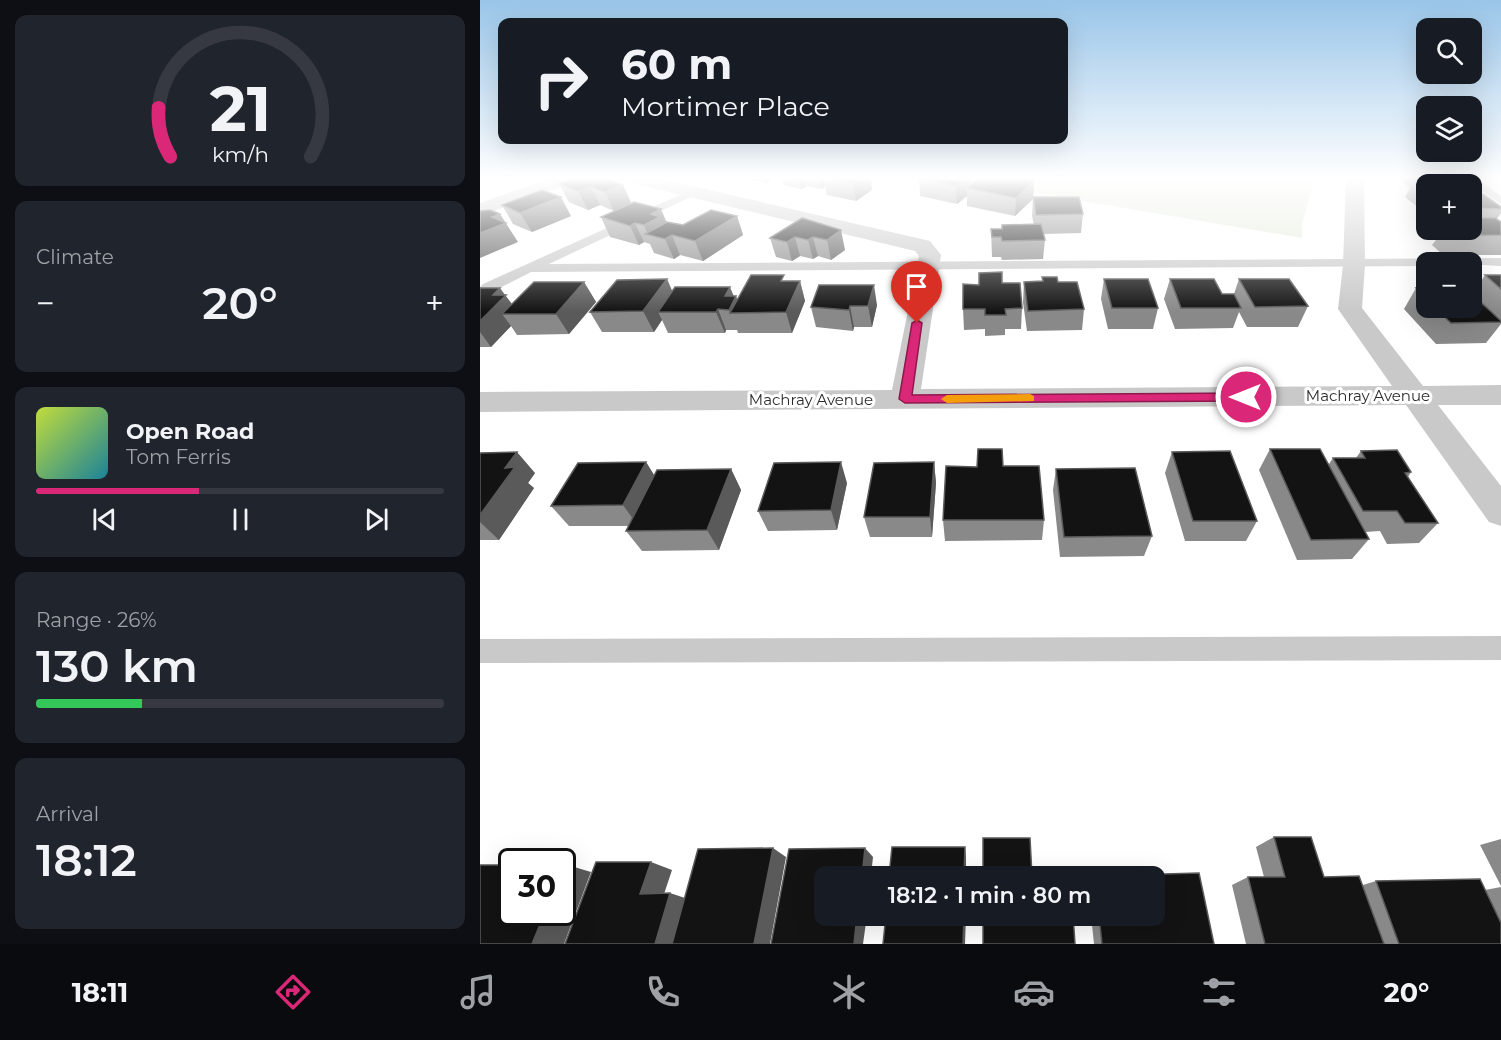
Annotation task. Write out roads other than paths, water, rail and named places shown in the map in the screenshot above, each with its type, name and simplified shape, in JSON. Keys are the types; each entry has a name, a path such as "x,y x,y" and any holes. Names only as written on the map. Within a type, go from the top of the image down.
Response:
{"street":[{"path":"825,223 922,246 930,255 905,399"},
{"path":"1354,223 1350,309 1501,512"},
{"name":"Machray Avenue","path":"480,402 1501,395"}],"lane":[{"path":"480,294 488,287 626,223"},
{"path":"529,268 1501,262"},
{"path":"480,651 1501,648"}]}
